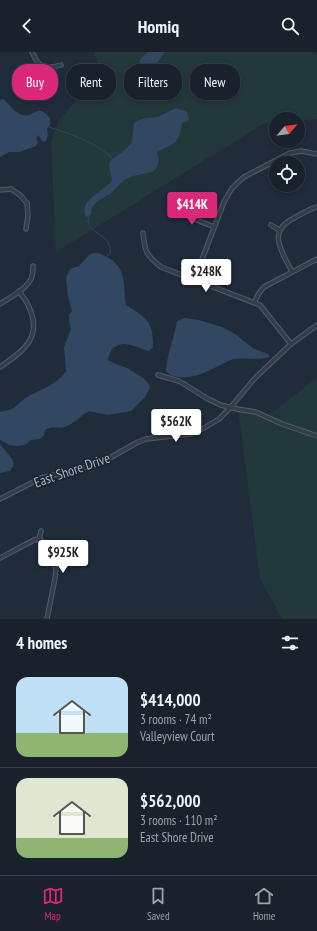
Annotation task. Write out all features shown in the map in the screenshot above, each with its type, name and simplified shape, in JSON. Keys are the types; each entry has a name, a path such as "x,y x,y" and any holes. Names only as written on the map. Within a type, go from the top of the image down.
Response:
{"street":[{"path":"32,52 35,60 41,66 50,68 61,65"},
{"path":"194,280 224,202 232,188 244,177 290,153 302,151 317,154"},
{"path":"0,190 11,189 20,195 26,203 28,215 26,230"},
{"path":"292,272 278,243 279,230 286,222 317,207"},
{"path":"175,211 214,227"},
{"path":"271,225 279,230"},
{"path":"143,233 145,249 151,259 161,267 260,306 291,344"},
{"path":"254,303 258,293 264,287 317,260"},
{"path":"0,304 19,291 32,278 33,266"},
{"path":"0,366 18,356 26,347 32,336 34,323 29,307 19,291"},
{"name":"East Shore Drive","path":"0,499 41,478 81,469 106,460 146,439 190,434 204,428 219,418 230,408 255,378 291,344 317,325"},
{"path":"158,375 178,381 208,400 230,408 256,412 282,424 317,436"},
{"path":"40,531 40,539"},
{"path":"0,558 34,540 40,539 46,544 56,570 47,619"}],"green space":[{"path":"94,52 313,52 317,55 317,119 305,120 305,112 269,112 269,123 265,123 56,252 51,141 59,120 77,100 116,100 116,64 98,64"},
{"path":"317,378 317,619 282,619 260,578 238,409 248,409 266,417"}],"water":[{"path":"148,52 165,52 156,64 138,64 142,57"},
{"path":"3,99 14,110 22,115 39,111 45,113 50,118 46,141 43,142 38,135 36,138 38,142 36,146 19,152 9,152 0,157 0,100"},
{"path":"177,108 187,112 189,119 188,121 182,123 179,136 175,142 157,152 159,160 156,169 152,172 133,176 124,180 110,194 98,201 92,207 91,215 86,217 84,211 88,201 112,180 109,165 110,161 132,143 134,123 142,119 158,116"},
{"path":"93,253 103,255 114,262 118,267 123,278 126,305 144,317 150,326 153,338 153,347 149,351 126,344 121,344 112,349 108,360 127,368 143,378 150,387 145,397 131,411 108,415 89,411 68,426 45,430 44,435 41,438 32,440 24,445 14,446 5,443 0,440 0,412 15,407 29,396 51,385 66,371 64,347 71,329 69,315 72,311 68,297 66,278 70,269 79,266 89,255"},
{"path":"185,318 199,320 222,327 235,334 254,349 268,354 269,357 260,359 233,359 195,376 179,377 170,375 166,371 177,321"},
{"path":"0,444 12,459 14,464 10,471 0,473"}],"waterway":[{"path":"49,127 74,135 91,143 112,158"},
{"path":"89,216 88,222 90,227 103,237 110,247 110,254 106,257"}]}
